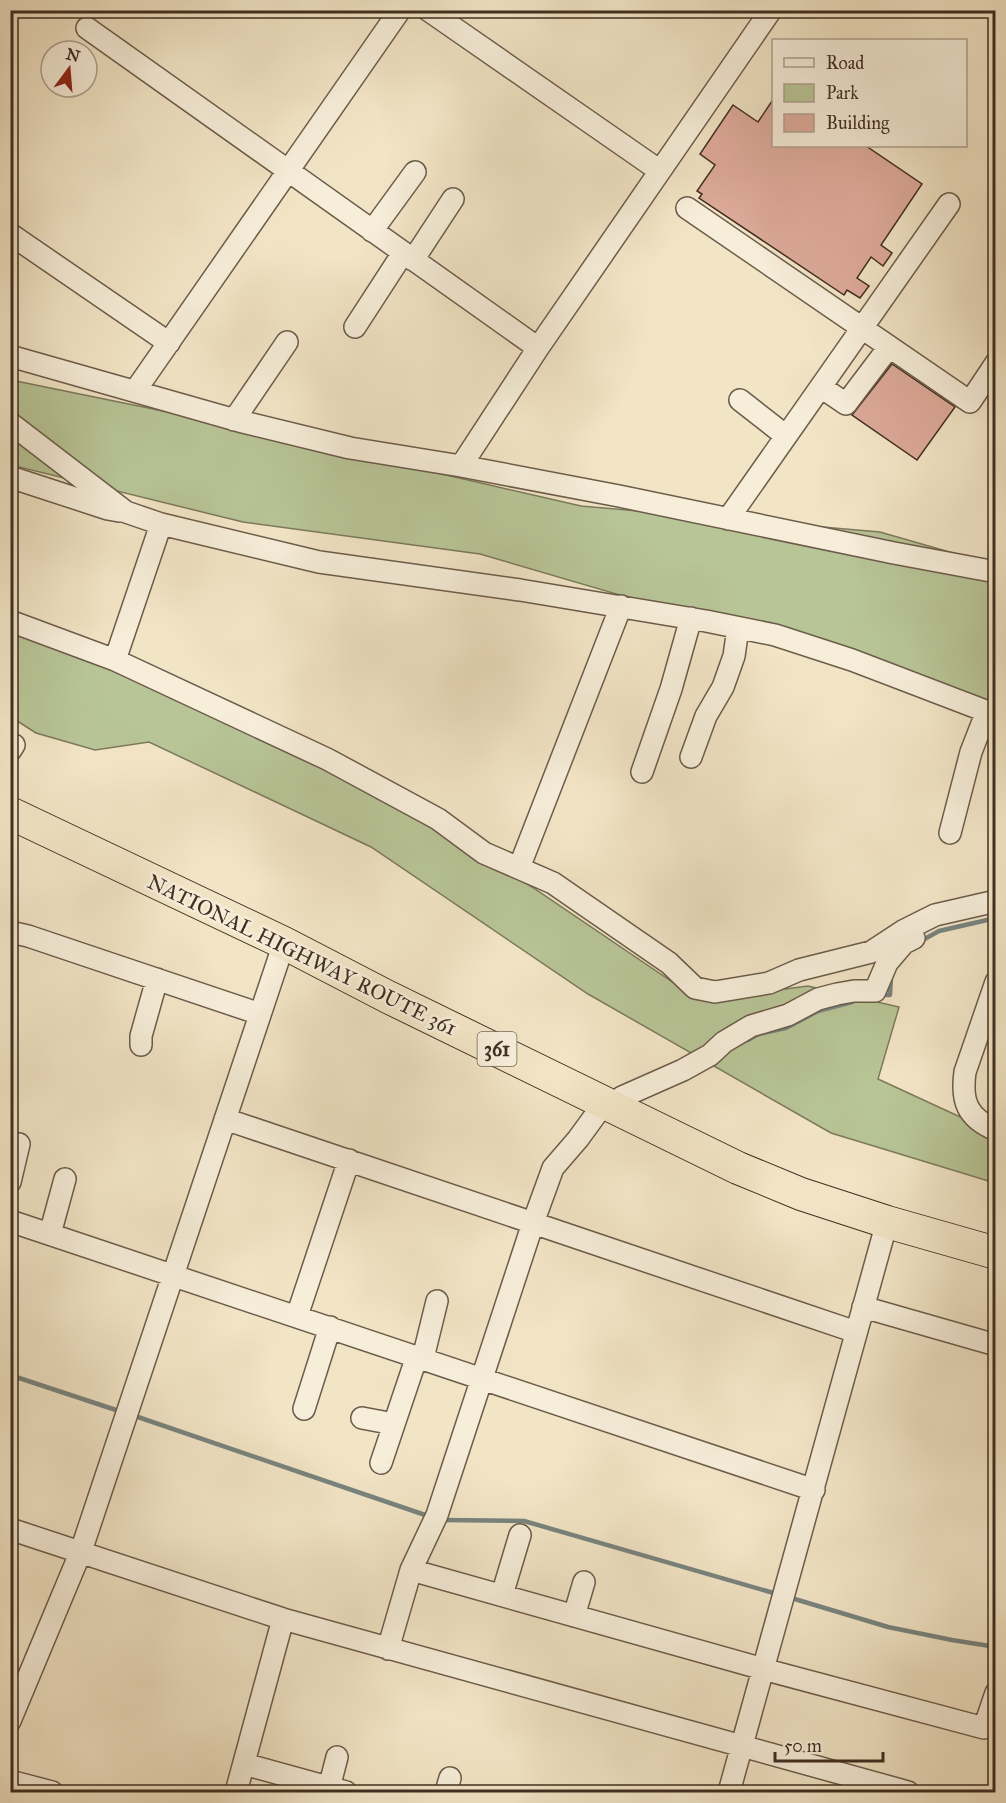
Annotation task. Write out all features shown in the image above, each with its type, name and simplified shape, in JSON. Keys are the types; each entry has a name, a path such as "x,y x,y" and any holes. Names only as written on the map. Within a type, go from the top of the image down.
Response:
{"highway":[{"name":"NATIONAL HIGHWAY ROUTE 361","path":"10,813 284,943 388,997 738,1168 801,1194 887,1222 996,1252"}],"street":[{"path":"135,391 400,10"},
{"path":"428,10 660,171"},
{"path":"461,466 538,348 771,10"},
{"path":"87,28 538,348"},
{"path":"372,231 415,172"},
{"path":"355,327 453,199"},
{"path":"728,519 948,204"},
{"path":"687,208 970,402 996,363"},
{"path":"10,234 169,343"},
{"path":"234,420 287,342"},
{"path":"821,387 846,404 889,346"},
{"path":"10,356 234,420 350,447 619,496 894,554 996,572"},
{"path":"740,400 786,436"},
{"path":"10,423 126,512"},
{"path":"10,477 161,524 319,562 520,590 692,618 775,635 852,660 991,713 971,752 950,833"},
{"path":"115,660 161,524"},
{"path":"519,868 621,606"},
{"path":"642,772 671,689 692,618"},
{"path":"10,621 115,660 327,759 438,819 484,853 553,883 669,963 695,988 715,992 769,983 799,970 871,952 903,931 935,915 996,901"},
{"path":"691,757 706,716 723,687 734,656 738,628"},
{"path":"388,1649 411,1570 435,1518 486,1380 553,1168 610,1104 683,1070 751,1026 788,1014 818,999 854,991 875,991 886,963 904,943 942,924 996,909"},
{"path":"10,932 28,936 260,1014"},
{"path":"10,1721 81,1551 284,943"},
{"path":"141,1045 141,1036 157,980"},
{"path":"996,982 965,1071 963,1086 964,1100 975,1118 996,1130"},
{"path":"225,1119 855,1332"},
{"path":"10,1182 18,1144"},
{"path":"297,1316 349,1160"},
{"path":"50,1234 65,1179"},
{"path":"10,1221 814,1490"},
{"path":"729,1792 887,1222"},
{"path":"381,1463 420,1357 437,1301"},
{"path":"863,1307 996,1345"},
{"path":"304,1409 330,1327"},
{"path":"362,1418 394,1424"},
{"path":"10,1529 283,1619 908,1792"},
{"path":"502,1595 520,1535"},
{"path":"411,1570 763,1669 984,1728 996,1693"},
{"path":"574,1616 584,1582"},
{"path":"236,1792 283,1619"},
{"path":"244,1764 337,1790 337,1757"},
{"path":"10,1781 52,1792"}],"green space":[{"path":"11,380 207,420 581,506 880,532 995,565 995,705 480,554 243,522 11,465"},
{"path":"10,620 251,717 532,887 699,1000 808,986 899,1007 878,1079 995,1133 995,1183 831,1133 588,994 371,847 149,742 95,750 36,733 11,717"}],"building":[{"path":"772,101 772,147 867,147 922,184 881,245 892,253 883,266 871,257 857,278 869,286 860,298 847,290 844,295 699,198 702,194 697,191 715,165 700,154 733,105 758,122"},
{"path":"892,364 955,407 917,460 852,415"}],"waterway":[{"path":"921,941 939,931 996,918"},
{"path":"881,995 890,995 891,977"},
{"path":"748,1040 758,1034 786,1028 818,1011 852,1002"},
{"path":"10,1375 122,1412"},
{"path":"132,1415 431,1517"},
{"path":"442,1520 524,1521 777,1594"},
{"path":"788,1597 888,1627 996,1647"}]}
